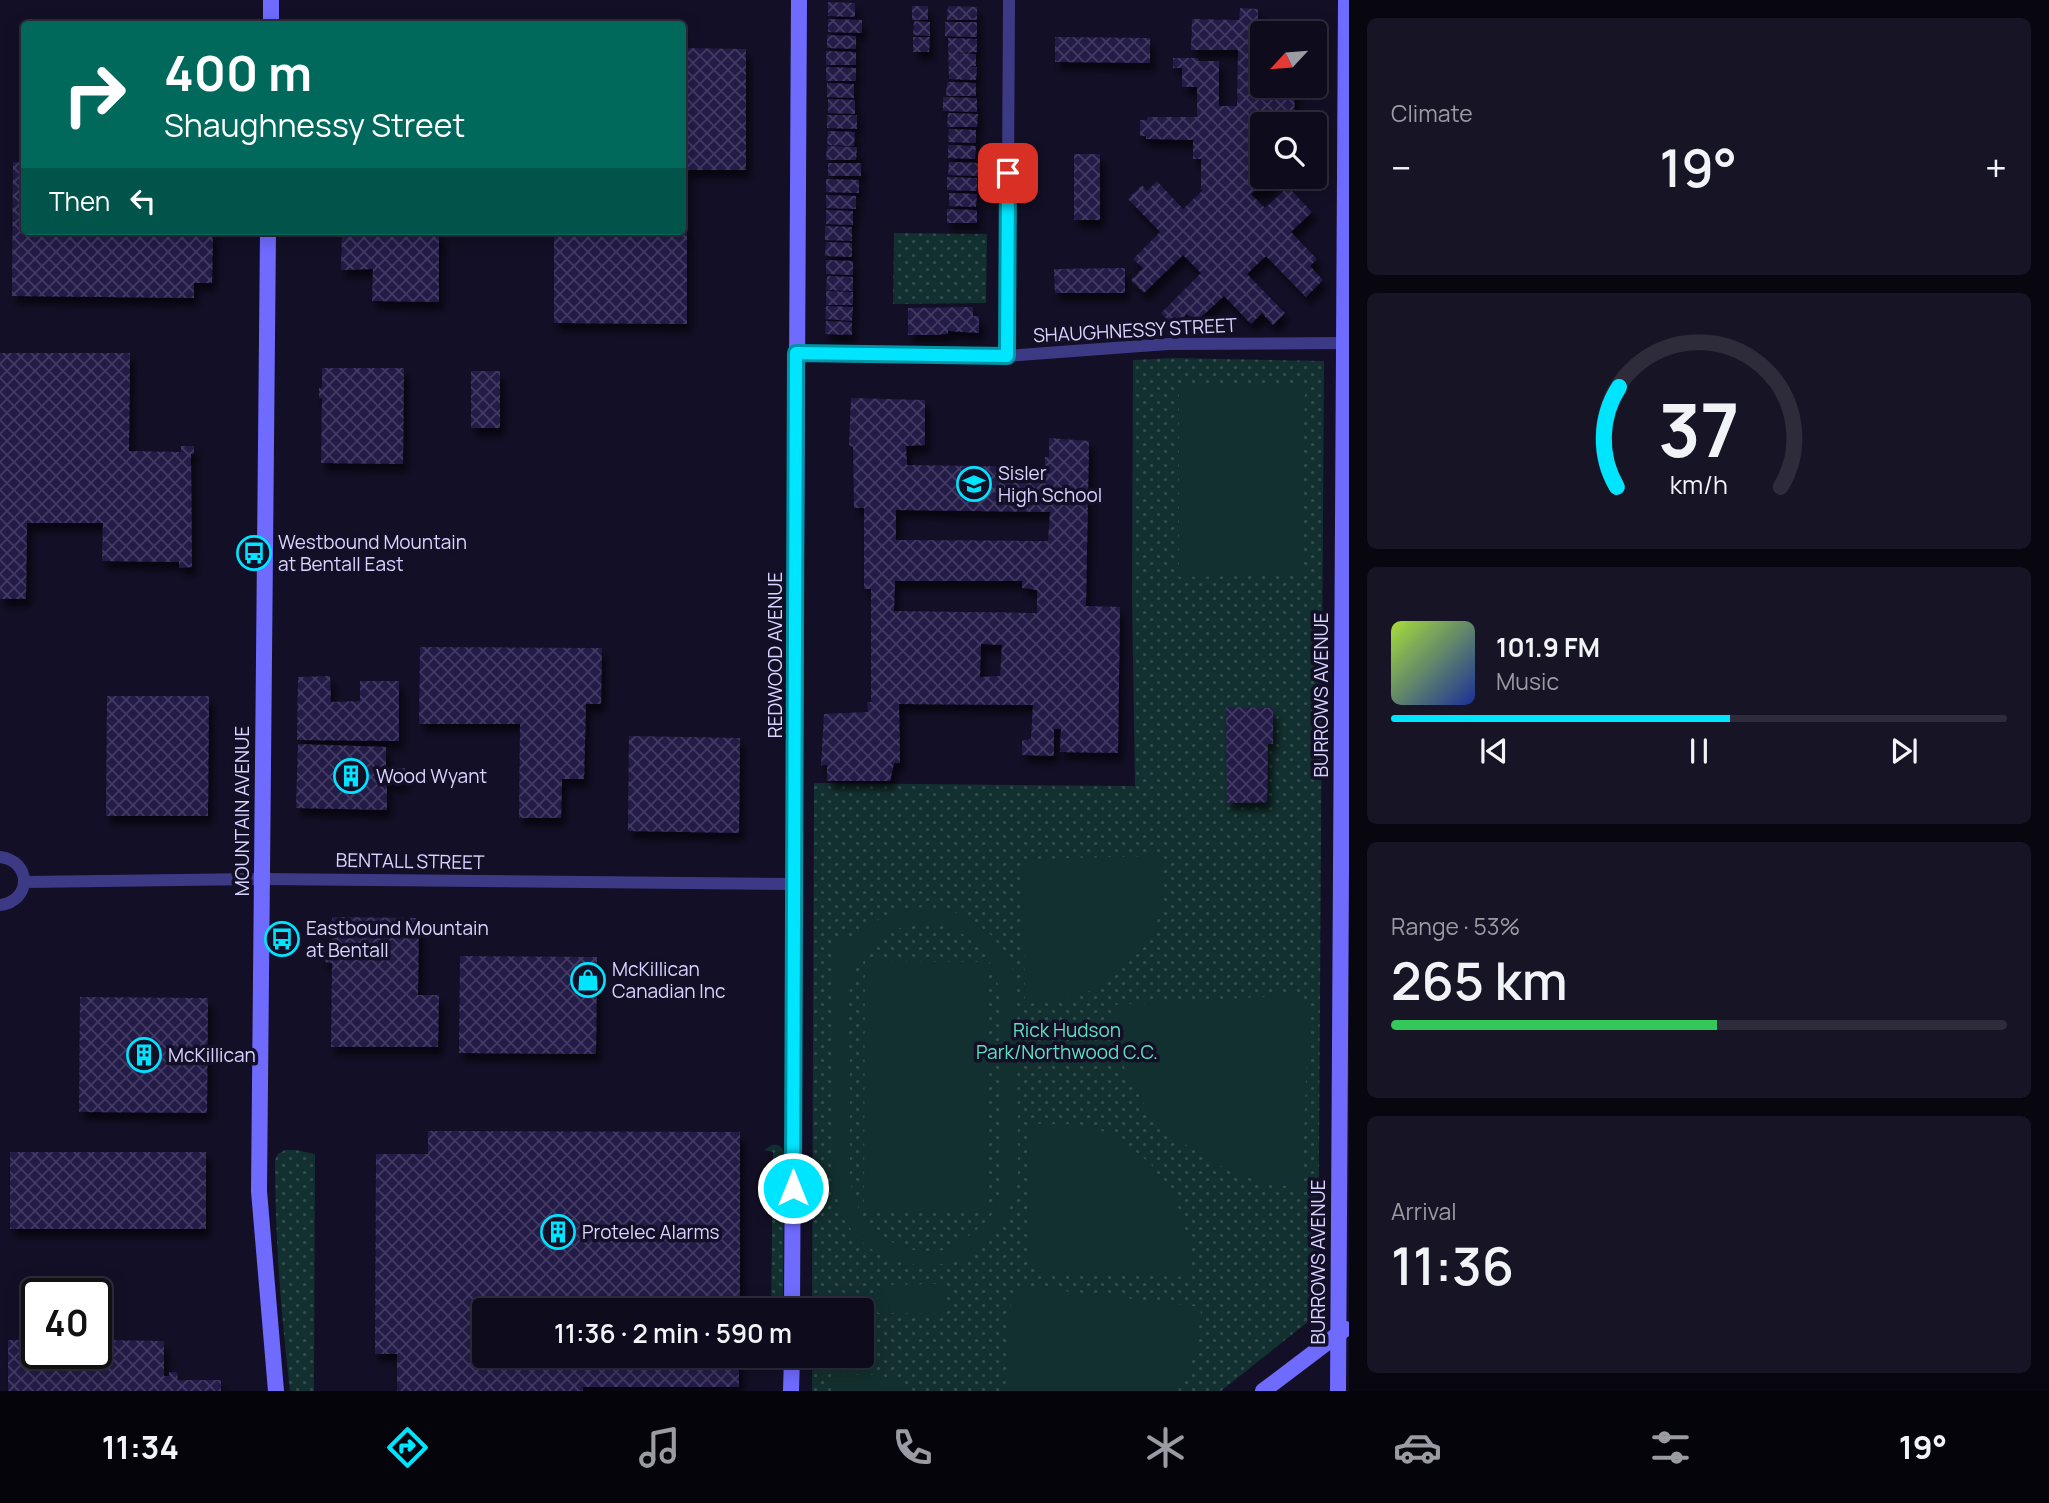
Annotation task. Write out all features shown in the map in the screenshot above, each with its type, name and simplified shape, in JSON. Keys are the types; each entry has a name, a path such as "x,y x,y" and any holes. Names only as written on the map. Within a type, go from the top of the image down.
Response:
{"street":[{"path":"271,0 271,21"},
{"name":"REDWOOD AVENUE","path":"792,1298 799,0"},
{"path":"1007,356 1009,0"},
{"name":"BURROWS AVENUE","path":"1338,1391 1344,1329 1346,0"},
{"name":"MOUNTAIN AVENUE","path":"268,235 259,1191 276,1391"},
{"name":"SHAUGHNESSY STREET","path":"796,353 1007,356 1168,344 1346,343"},
{"path":"0,857 15,862 21,870 24,882 16,899 0,905"},
{"name":"BENTALL STREET","path":"24,882 262,879 795,884"},
{"path":"1263,1391 1344,1329"},
{"path":"791,1391 792,1368"}],"green space":[{"path":"894,233 987,234 986,303 893,304"},
{"name":"Rick Hudson Park/Northwood C.C.","path":"1175,358 1324,361 1318,1314 1221,1391 812,1391 812,1368 874,1368 874,1298 812,1298 814,783 1135,786 1132,596 1133,360"},
{"path":"1305,386 1301,575 1179,577 1179,387"},
{"path":"1160,856 1161,906 1151,939 1145,946 1111,977 1086,993 1057,1001 1025,1003 1023,867 1030,859"},
{"path":"916,908 952,911 972,920 991,935 1007,955 1017,981 1018,1173 1008,1212 989,1242 975,1252 959,1260 919,1265 901,1263 885,1257 857,1237 842,1214 834,1188 834,938 849,937 849,945 884,917","holes":["922,922 952,929 974,943 983,952 996,977 1000,993 1001,1176 996,1205 987,1221 958,1243 932,1252 909,1249 888,1240 870,1225 855,1199 850,1181 848,1012 854,971 859,960 872,945 903,927"]},
{"path":"865,961 989,962 988,1211 864,1211"},
{"path":"1299,995 1309,1005 1302,1189 1257,1181 1218,1165 1180,1141 1148,1111 1124,1067 1114,1030 1114,1005"},
{"path":"1027,1124 1073,1124 1114,1134 1151,1164 1177,1203 1188,1239 1191,1262 1188,1277 1037,1272 1030,1263"},
{"path":"776,1145 784,1152 783,1298 771,1298 773,1152 764,1150"},
{"path":"285,1150 315,1154 314,1391 290,1391 279,1276 275,1189 275,1160 278,1154"},
{"path":"936,1284 946,1292 945,1314 878,1313 877,1292 886,1285"},
{"path":"1021,1286 1201,1307 1195,1350 1178,1391 1005,1391 1011,1297"},
{"path":"832,1374 881,1375 914,1391 831,1391"}],"building":[{"path":"828,2 855,3 855,17 828,16"},
{"path":"912,6 928,6 928,20 912,20"},
{"path":"948,6 977,7 977,20 947,20"},
{"path":"1240,8 1258,9 1258,21 1250,21 1250,98 1295,98 1294,112 1250,112 1250,189 1270,189 1254,191 1251,194 1265,208 1286,189 1290,189 1312,212 1291,232 1317,259 1310,266 1323,280 1306,297 1266,256 1247,274 1285,313 1273,325 1262,313 1251,324 1224,296 1195,323 1187,314 1174,326 1161,313 1201,273 1183,255 1144,293 1131,280 1143,268 1133,259 1160,232 1128,199 1142,185 1147,191 1157,181 1183,209 1203,190 1201,159 1193,159 1193,140 1146,139 1146,136 1140,136 1140,120 1147,120 1147,117 1197,117 1197,87 1182,87 1182,68 1173,68 1173,58 1219,61 1219,106 1237,106 1238,50 1191,50 1192,19 1239,20"},
{"path":"828,19 862,20 862,33 828,32"},
{"path":"914,21 930,22 930,36 913,35"},
{"path":"945,22 977,22 977,37 945,36"},
{"path":"827,35 856,36 856,49 827,48"},
{"path":"913,37 930,37 929,52 913,52"},
{"path":"1055,37 1150,38 1150,63 1055,62"},
{"path":"948,38 977,39 977,52 956,53 976,54 976,66 967,67 977,67 976,80 949,79"},
{"path":"686,48 746,49 746,170 687,170 687,324 554,323 554,235 686,235"},
{"path":"826,51 856,52 856,65 826,65"},
{"path":"826,67 856,68 856,81 826,81"},
{"path":"947,82 976,83 976,96 946,96"},
{"path":"827,83 854,84 854,98 827,97"},
{"path":"943,97 977,98 977,112 943,111"},
{"path":"828,99 855,100 855,114 828,113"},
{"path":"948,113 978,114 977,127 947,127"},
{"path":"827,115 857,115 857,129 827,128"},
{"path":"949,129 976,130 976,143 948,142"},
{"path":"828,131 855,132 854,146 827,145"},
{"path":"948,145 976,146 975,159 948,158"},
{"path":"827,146 857,147 856,160 826,160"},
{"path":"1074,154 1100,154 1100,220 1074,220"},
{"path":"13,162 21,162 21,235 213,235 212,283 194,283 194,298 12,296"},
{"path":"949,162 979,163 978,176 948,175"},
{"path":"828,163 861,163 861,176 828,176"},
{"path":"947,177 977,178 977,191 947,190"},
{"path":"826,179 859,180 859,193 826,192"},
{"path":"949,193 977,194 976,207 949,206"},
{"path":"826,195 856,196 856,209 826,208"},
{"path":"947,209 977,210 977,223 947,223"},
{"path":"826,210 853,211 853,225 826,224"},
{"path":"825,226 852,227 852,241 825,240"},
{"path":"342,235 439,235 439,302 372,301 373,269 341,270"},
{"path":"826,242 852,243 852,257 825,256"},
{"path":"826,260 853,261 853,275 826,274"},
{"path":"1125,268 1125,293 1055,293 1054,269"},
{"path":"827,276 853,277 853,291 826,290"},
{"path":"826,291 853,292 853,305 826,305"},
{"path":"826,306 853,307 852,321 825,319"},
{"path":"973,307 973,316 979,316 979,333 948,331 948,334 908,335 908,308"},
{"path":"826,321 852,322 852,335 825,334"},
{"path":"0,353 130,353 129,451 181,452 181,446 194,446 194,454 191,454 192,567 179,568 179,562 102,561 103,523 27,523 26,599 0,599"},
{"path":"322,368 404,368 403,464 321,463 322,398 319,398 319,388 322,388"},
{"path":"471,371 500,371 500,428 471,428"},
{"path":"851,398 925,400 925,445 906,446 907,465 1045,467 1045,457 1049,457 1049,438 1089,441 1086,606 1120,607 1118,753 1060,752 1061,729 1054,729 1054,756 1022,755 1022,741 1031,738 1033,705 899,704 900,763 894,763 890,781 827,781 827,765 821,765 824,714 868,712 867,702 871,702 871,589 864,589 864,508 854,508 853,447 849,445","holes":["896,510 1050,512 1048,541 896,540","895,581 1022,581 1022,588 1037,590 1037,613 894,611","981,644 1002,645 1000,676 980,677"]},
{"path":"420,647 602,648 601,704 586,704 584,779 562,779 561,818 519,818 520,724 419,724"},
{"path":"330,676 331,702 360,701 360,681 399,681 399,741 297,740 298,677"},
{"path":"107,696 209,696 208,816 106,816"},
{"path":"1226,707 1273,708 1273,744 1268,744 1267,802 1227,803"},
{"path":"629,736 740,738 739,833 628,831"},
{"name":"Wood Wyant","path":"298,744 386,747 386,768 405,768 404,784 387,783 387,810 296,808"},
{"path":"332,917 419,918 418,995 439,995 438,1047 331,1047 332,963 324,960 323,951 332,946"},
{"path":"460,956 597,957 596,1054 459,1053"},
{"name":"McKillican","path":"80,997 208,998 207,1113 79,1112"},
{"name":"Protelec Alarms","path":"428,1131 740,1132 740,1298 472,1298 472,1368 739,1368 739,1387 583,1387 583,1391 397,1391 397,1354 375,1354 376,1154 428,1154"},
{"path":"10,1152 206,1152 206,1229 10,1229"},
{"path":"8,1340 21,1340 21,1369 112,1369 112,1340 164,1341 164,1376 169,1376 169,1372 177,1372 178,1380 221,1380 221,1391 8,1391"}],"place":[{"name":"Sisler High School","path":"974,484"},
{"name":"Westbound Mountain at Bentall East","path":"254,553"},
{"name":"Wood Wyant","path":"351,776"},
{"name":"Eastbound Mountain at Bentall","path":"282,939"},
{"name":"McKillican Canadian Inc","path":"588,980"},
{"name":"McKillican","path":"144,1055"},
{"name":"Protelec Alarms","path":"558,1232"}],"route":[{"path":"793,1188 796,353 1007,356 1008,173"}]}
